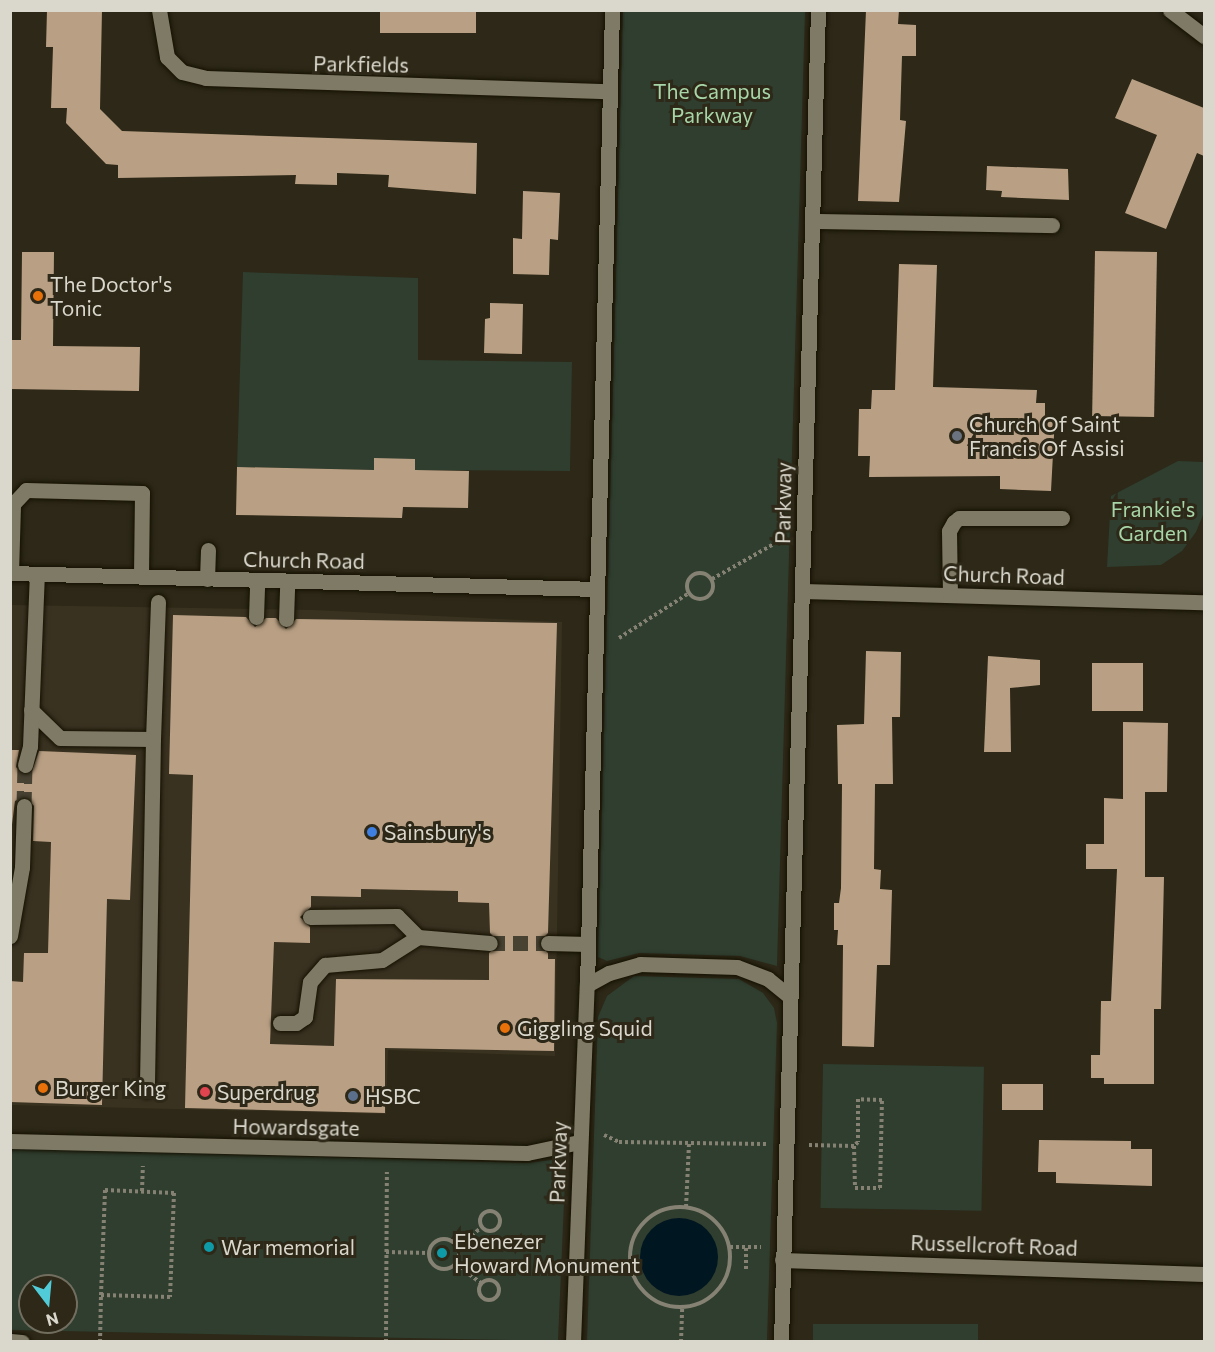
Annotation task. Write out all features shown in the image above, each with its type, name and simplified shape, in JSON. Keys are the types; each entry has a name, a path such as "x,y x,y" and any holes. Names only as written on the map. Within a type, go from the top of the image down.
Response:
{"street":[{"name":"Parkfields","path":"159,10 166,57 182,72 206,78 608,91"},
{"name":"Parkway","path":"573,1341 579,1142 587,985 608,91 612,10"},
{"name":"Parkway","path":"781,1341 789,996 819,10"},
{"path":"1170,10 1204,36"},
{"path":"812,221 1052,225"},
{"path":"11,573 13,504 26,490 142,493 141,576"},
{"path":"950,595 949,531 959,518 1062,518"},
{"path":"207,579 208,550"},
{"name":"Church Road","path":"11,573 597,589"},
{"path":"25,765 30,746 37,574"},
{"path":"256,617 257,581"},
{"path":"286,619 287,581"},
{"name":"Church Road","path":"802,591 1204,602"},
{"path":"147,1090 153,739 158,602"},
{"path":"31,710 60,738 153,739"},
{"path":"10,936 22,867 24,806"},
{"path":"310,917 397,916 418,937"},
{"path":"280,1023 296,1023 306,1017 310,982 325,965 382,960 418,937 490,943"},
{"path":"548,943 588,944"},
{"path":"587,985 609,973 640,964 737,967 768,979 789,996"},
{"name":"Howardsgate","path":"10,1141 527,1153 579,1142"},
{"name":"Russellcroft Road","path":"783,1253 1204,1274"},
{"path":"10,1341 22,1341"}],"path":[{"path":"712,579 790,535"},
{"path":"700,572 712,579 714,585 708,597 694,598 689,593 688,580 693,575 700,572"},
{"path":"595,653 689,593"},
{"path":"686,1207 689,1143"},
{"path":"386,1341 387,1150"},
{"path":"99,1341 105,1190 174,1193 170,1297 101,1295"},
{"path":"686,1207 716,1221 729,1247 730,1264 717,1292 704,1302 682,1307 658,1303 645,1294 633,1274 630,1251 635,1235 650,1218 686,1207"},
{"path":"492,1212 499,1217 500,1224 494,1230 482,1227 481,1218 486,1213 492,1212"},
{"path":"455,1264 458,1246 482,1227"},
{"path":"428,1253 432,1244 440,1239 450,1239 458,1246"},
{"path":"729,1247 746,1247 783,1253"},
{"path":"746,1247 746,1269"},
{"path":"386,1252 428,1253"},
{"path":"428,1253 438,1268 455,1264"},
{"path":"455,1264 481,1284"},
{"path":"493,1281 497,1295 489,1300 483,1298 479,1293 481,1284 493,1281"},
{"path":"681,1341 682,1307"}],"shaded area":[{"path":"11,605 313,610 562,622 555,1056 388,1050 386,1114 11,1105"}],"green space":[{"name":"The Campus Parkway","path":"623,11 805,11 777,966 740,956 639,953 607,961 598,957"},
{"path":"243,272 418,278 418,360 572,362 570,471 415,470 415,459 374,459 374,470 237,467"},
{"name":"Frankie's Garden","path":"1178,461 1204,462 1203,515 1196,532 1182,551 1161,565 1107,567 1111,496"},
{"path":"634,976 739,979 763,993 774,1008 777,1023 767,1341 587,1342 598,1017 607,996"},
{"path":"823,1064 984,1067 981,1211 820,1208"},
{"path":"11,1148 528,1163 566,1158 558,1341 78,1331 78,1274 18,1274 18,1330 11,1330"},
{"path":"813,1324 978,1324 978,1341 813,1341"}],"water":[{"path":"679,1218 694,1221 706,1230 715,1242 718,1257 715,1272 706,1284 694,1293 679,1296 664,1293 652,1284 643,1272 640,1257 643,1242 652,1230 664,1221"}],"building":[{"path":"47,10 102,10 100,109 122,131 477,143 476,194 388,187 389,175 337,173 337,185 295,184 296,175 118,178 118,165 106,164 66,123 67,108 51,108 53,47 46,47"},
{"path":"380,10 476,10 476,33 380,33"},
{"path":"866,10 899,10 898,24 916,25 916,56 902,56 900,120 906,121 899,202 858,201"},
{"path":"1132,79 1204,108 1204,156 1197,153 1166,229 1125,213 1157,135 1115,118"},
{"path":"987,166 1068,169 1069,200 1001,197 1002,191 986,190"},
{"path":"523,191 560,193 558,240 550,239 549,275 513,274 513,238 522,239"},
{"path":"1095,251 1157,252 1154,417 1092,416"},
{"name":"The Doctor's Tonic","path":"22,252 54,252 53,346 140,347 139,391 10,389 10,340 21,340"},
{"name":"Church Of Saint Francis Of Assisi","path":"899,264 937,265 933,387 1037,390 1036,403 1045,403 1045,417 1055,417 1051,491 1000,489 1000,476 869,477 870,456 858,456 859,409 871,409 872,390 895,390"},
{"path":"490,303 523,304 522,354 484,353 485,319 490,318"},
{"path":"374,458 415,459 415,470 469,471 468,508 403,507 402,518 236,515 237,467 374,470"},
{"name":"Sainsbury's","path":"173,615 246,617 255,627 266,618 276,618 286,629 296,619 557,623 548,933 538,943 548,953 548,959 555,959 554,1051 385,1048 385,1113 185,1108 193,775 169,774","holes":["361,889 458,891 458,902 489,903 490,933 500,943 489,953 489,980 336,979 334,1046 270,1044 274,942 310,943 310,927 300,917 311,907 311,896 361,897"]},
{"path":"866,651 901,652 900,717 892,717 893,784 875,784 874,869 881,870 880,889 892,890 890,965 877,965 874,1047 842,1046 843,945 837,945 838,930 834,930 834,903 839,903 841,888 842,784 838,784 837,725 864,724"},
{"path":"988,656 1040,660 1040,685 1010,688 1011,752 984,752"},
{"path":"1092,663 1143,663 1143,711 1092,711"},
{"path":"1123,722 1168,723 1167,792 1145,792 1145,877 1164,877 1161,1009 1154,1009 1154,1084 1104,1084 1104,1078 1091,1078 1091,1055 1100,1055 1101,1001 1111,1001 1117,869 1086,869 1086,844 1104,844 1104,798 1123,799"},
{"path":"10,750 19,750 16,767 23,775 32,771 39,751 136,755 130,900 107,899 102,1105 10,1102 10,981 23,982 24,953 48,953 51,842 33,841 34,806 25,796 15,801 10,840"},
{"path":"1002,1084 1043,1084 1043,1110 1002,1110"},
{"path":"1039,1140 1131,1141 1131,1149 1152,1149 1152,1186 1056,1183 1056,1172 1038,1172"}],"tunnel":[{"path":"24,806 25,765"},
{"path":"490,943 548,943"}],"place":[{"name":"The Doctor's Tonic","path":"38,296"},
{"name":"Church Of Saint Francis Of Assisi","path":"957,436"},
{"name":"Sainsbury's","path":"372,832"},
{"name":"Giggling Squid","path":"505,1028"},
{"name":"Burger King","path":"43,1088"},
{"name":"Superdrug","path":"205,1092"},
{"name":"HSBC","path":"353,1096"},
{"name":"War memorial","path":"209,1247"},
{"name":"Ebenezer Howard Monument","path":"442,1253"}]}
